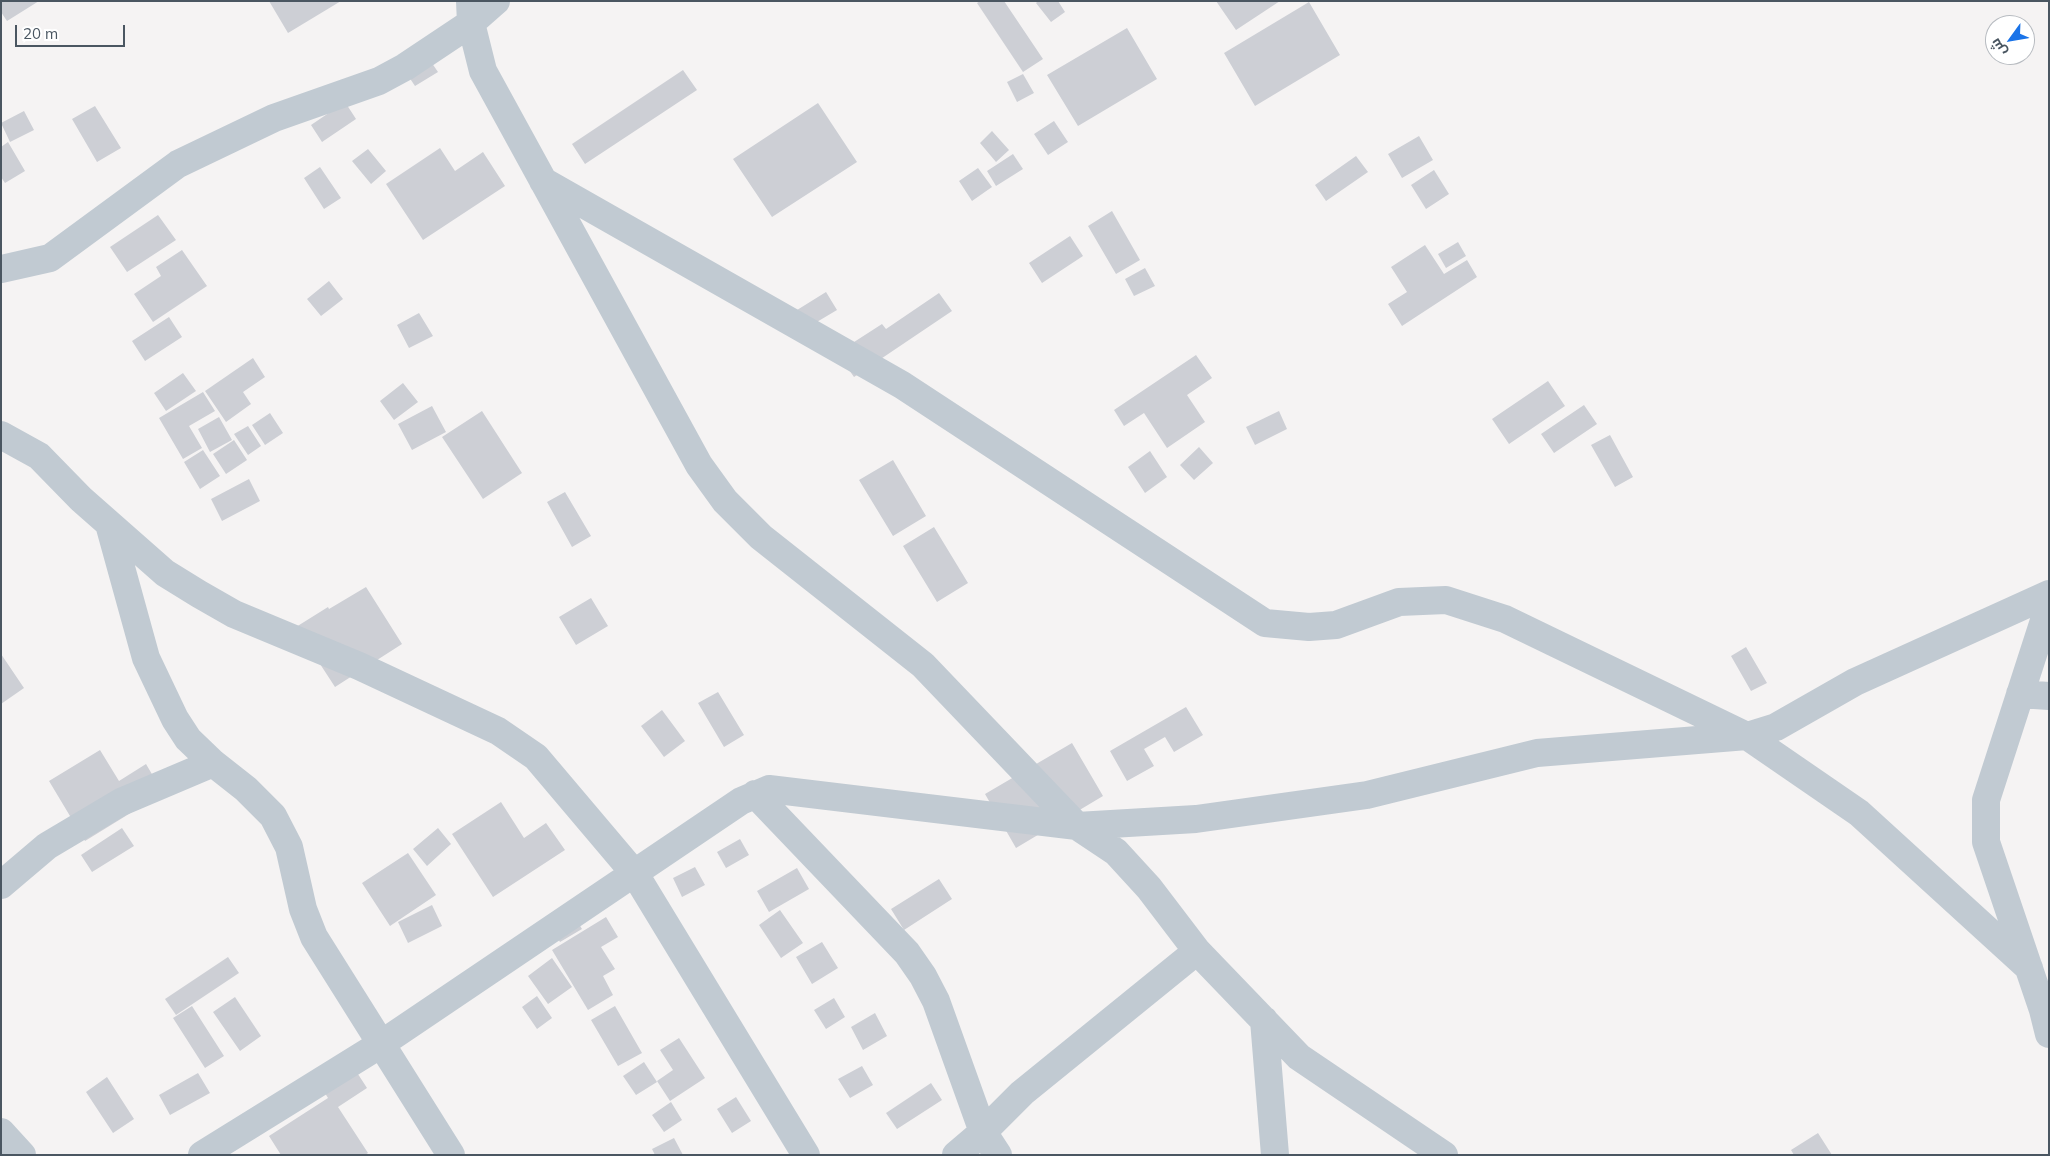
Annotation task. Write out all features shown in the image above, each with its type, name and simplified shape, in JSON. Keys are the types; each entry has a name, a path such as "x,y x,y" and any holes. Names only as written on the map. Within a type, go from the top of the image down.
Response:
{"street":[{"path":"1,269 50,258 178,164 274,118 379,81 406,67 471,12 496,1"},
{"path":"471,12 483,71 699,465 726,501 761,537 923,665 1077,826 1116,852 1149,888 1197,951 1300,1057 1444,1155"},
{"path":"543,181 902,385 1265,623 1309,627 1336,624 1399,602 1446,600 1505,619 1747,736 1859,813 2042,999"},
{"path":"1,435 40,456 82,499 165,573 234,614 359,666 498,731 536,757 635,874 806,1155"},
{"path":"109,524 146,658 175,719 188,739 213,763 246,788 273,816 289,847 303,909 314,937 451,1155"},
{"path":"202,1155 381,1044 741,801 769,789 1077,826 1196,819 1367,794 1537,753 1747,736 1776,727 1855,682 2049,594"},
{"path":"2042,999 1986,842 1985,821 1986,800 2049,605"},
{"path":"2020,694 2049,696"},
{"path":"1,885 47,846 122,802 213,763"},
{"path":"755,794 907,953 923,976 936,1001 984,1132 998,1155"},
{"path":"956,1155 984,1132 1022,1093 1197,951"},
{"path":"1264,1020 1274,1155"},
{"path":"1,1132 22,1155"}],"building":[{"path":"1,1 39,1 7,21 1,12"},
{"path":"269,1 341,1 288,33"},
{"path":"980,1 1004,1 1043,59 1023,72 977,3"},
{"path":"1038,1 1058,1 1065,12 1051,22 1036,3"},
{"path":"1216,1 1280,1 1236,30"},
{"path":"1309,2 1340,55 1255,106 1224,53"},
{"path":"1127,28 1157,79 1078,126 1047,75"},
{"path":"425,53 438,72 415,86 403,68"},
{"path":"683,70 697,90 585,164 572,144"},
{"path":"1023,74 1034,93 1017,102 1007,82"},
{"path":"345,102 356,119 322,142 311,125"},
{"path":"818,103 857,162 772,217 733,159"},
{"path":"95,106 121,148 97,162 72,119"},
{"path":"24,111 34,130 10,142 1,123"},
{"path":"1054,121 1068,142 1048,155 1034,134"},
{"path":"992,131 1009,150 996,162 980,143"},
{"path":"1419,136 1433,160 1402,178 1388,154"},
{"path":"8,142 25,171 5,183 1,177 1,147"},
{"path":"440,148 455,171 483,152 505,186 423,240 386,184"},
{"path":"368,149 386,171 371,184 352,161"},
{"path":"1013,154 1023,169 996,186 987,171"},
{"path":"1356,156 1368,172 1326,201 1315,185"},
{"path":"320,167 341,198 324,209 304,178"},
{"path":"978,168 992,187 972,201 959,181"},
{"path":"1434,170 1449,194 1426,209 1411,185"},
{"path":"1112,211 1140,260 1116,274 1088,226"},
{"path":"158,215 176,240 127,272 110,247"},
{"path":"1070,236 1083,256 1042,283 1029,263"},
{"path":"1458,242 1466,256 1446,268 1438,254"},
{"path":"1425,245 1444,274 1467,260 1477,277 1402,326 1388,304 1407,292 1391,267"},
{"path":"182,250 207,286 153,322 134,294 161,276 156,267"},
{"path":"1145,268 1155,286 1134,296 1125,279"},
{"path":"329,281 343,299 321,316 307,299"},
{"path":"826,292 837,310 800,332 789,315"},
{"path":"939,293 952,311 854,377 837,353 882,324 886,329"},
{"path":"419,313 433,336 409,348 397,325"},
{"path":"169,317 182,337 145,361 132,341"},
{"path":"1196,355 1212,378 1187,395 1205,422 1167,448 1144,413 1124,426 1114,410"},
{"path":"253,358 265,377 243,392 251,404 226,422 205,391"},
{"path":"183,373 196,391 166,411 154,393"},
{"path":"1548,381 1565,406 1509,444 1492,419"},
{"path":"403,383 418,402 394,420 380,401"},
{"path":"203,392 215,411 189,426 202,448 183,459 159,418"},
{"path":"1584,405 1597,424 1554,453 1541,434"},
{"path":"432,406 446,432 412,450 398,424"},
{"path":"482,411 522,473 483,499 442,437"},
{"path":"1279,411 1287,429 1255,445 1246,427"},
{"path":"270,413 283,433 265,445 252,425"},
{"path":"219,417 232,440 210,452 198,429"},
{"path":"248,426 261,446 248,455 234,434"},
{"path":"1610,435 1633,477 1615,487 1591,445"},
{"path":"234,440 247,460 226,474 213,454"},
{"path":"1199,447 1213,463 1194,480 1180,465"},
{"path":"203,450 220,476 200,489 184,462"},
{"path":"1150,451 1167,477 1145,493 1128,467"},
{"path":"893,460 926,516 893,536 859,480"},
{"path":"249,479 260,501 222,521 211,499"},
{"path":"565,492 591,536 572,547 547,502"},
{"path":"934,527 968,583 937,602 903,546"},
{"path":"366,587 402,644 335,687 296,627"},
{"path":"591,598 608,626 576,645 559,617"},
{"path":"1746,647 1767,683 1751,691 1731,656"},
{"path":"1,654 24,688 1,704"},
{"path":"718,692 744,735 724,747 698,703"},
{"path":"1186,707 1203,735 1174,752 1165,737 1144,749 1154,766 1127,781 1110,751"},
{"path":"662,710 685,741 664,757 641,726"},
{"path":"1072,743 1103,796 1016,848 985,794"},
{"path":"100,750 119,781 146,764 163,793 85,841 49,781"},
{"path":"501,802 524,838 546,823 565,850 493,897 452,834"},
{"path":"122,828 134,846 92,872 81,855"},
{"path":"438,828 451,844 427,866 413,849"},
{"path":"740,839 749,855 726,868 717,852"},
{"path":"408,853 436,895 390,926 362,883"},
{"path":"695,867 705,885 682,897 673,878"},
{"path":"797,868 809,889 769,912 757,891"},
{"path":"939,879 952,899 904,930 891,909"},
{"path":"432,905 442,926 408,943 398,922"},
{"path":"780,910 803,943 781,958 759,925"},
{"path":"573,914 582,929 560,942 551,927"},
{"path":"606,917 618,937 601,947 615,969 603,976 613,995 588,1010 552,950"},
{"path":"822,942 838,968 812,984 796,957"},
{"path":"228,957 239,973 176,1015 165,999"},
{"path":"552,958 572,987 548,1004 528,976"},
{"path":"537,996 552,1018 537,1029 522,1007"},
{"path":"235,997 261,1036 240,1051 213,1012"},
{"path":"834,998 845,1017 826,1029 814,1010"},
{"path":"192,1006 224,1056 205,1068 173,1018"},
{"path":"615,1006 642,1053 618,1066 591,1020"},
{"path":"875,1013 887,1036 863,1050 851,1027"},
{"path":"679,1038 705,1078 670,1101 657,1081 673,1070 660,1050"},
{"path":"345,1054 367,1088 338,1107 368,1153 365,1155 281,1155 269,1136 328,1098 313,1074"},
{"path":"644,1062 657,1082 636,1095 623,1076"},
{"path":"862,1066 873,1085 850,1098 838,1079"},
{"path":"198,1073 210,1093 170,1115 159,1095"},
{"path":"107,1077 134,1119 113,1133 86,1092"},
{"path":"931,1083 942,1100 897,1129 886,1113"},
{"path":"736,1097 751,1121 732,1133 717,1109"},
{"path":"671,1102 682,1120 664,1132 652,1115"},
{"path":"1818,1133 1832,1155 1794,1155 1791,1150"},
{"path":"674,1138 683,1155 655,1155 652,1149"}]}
